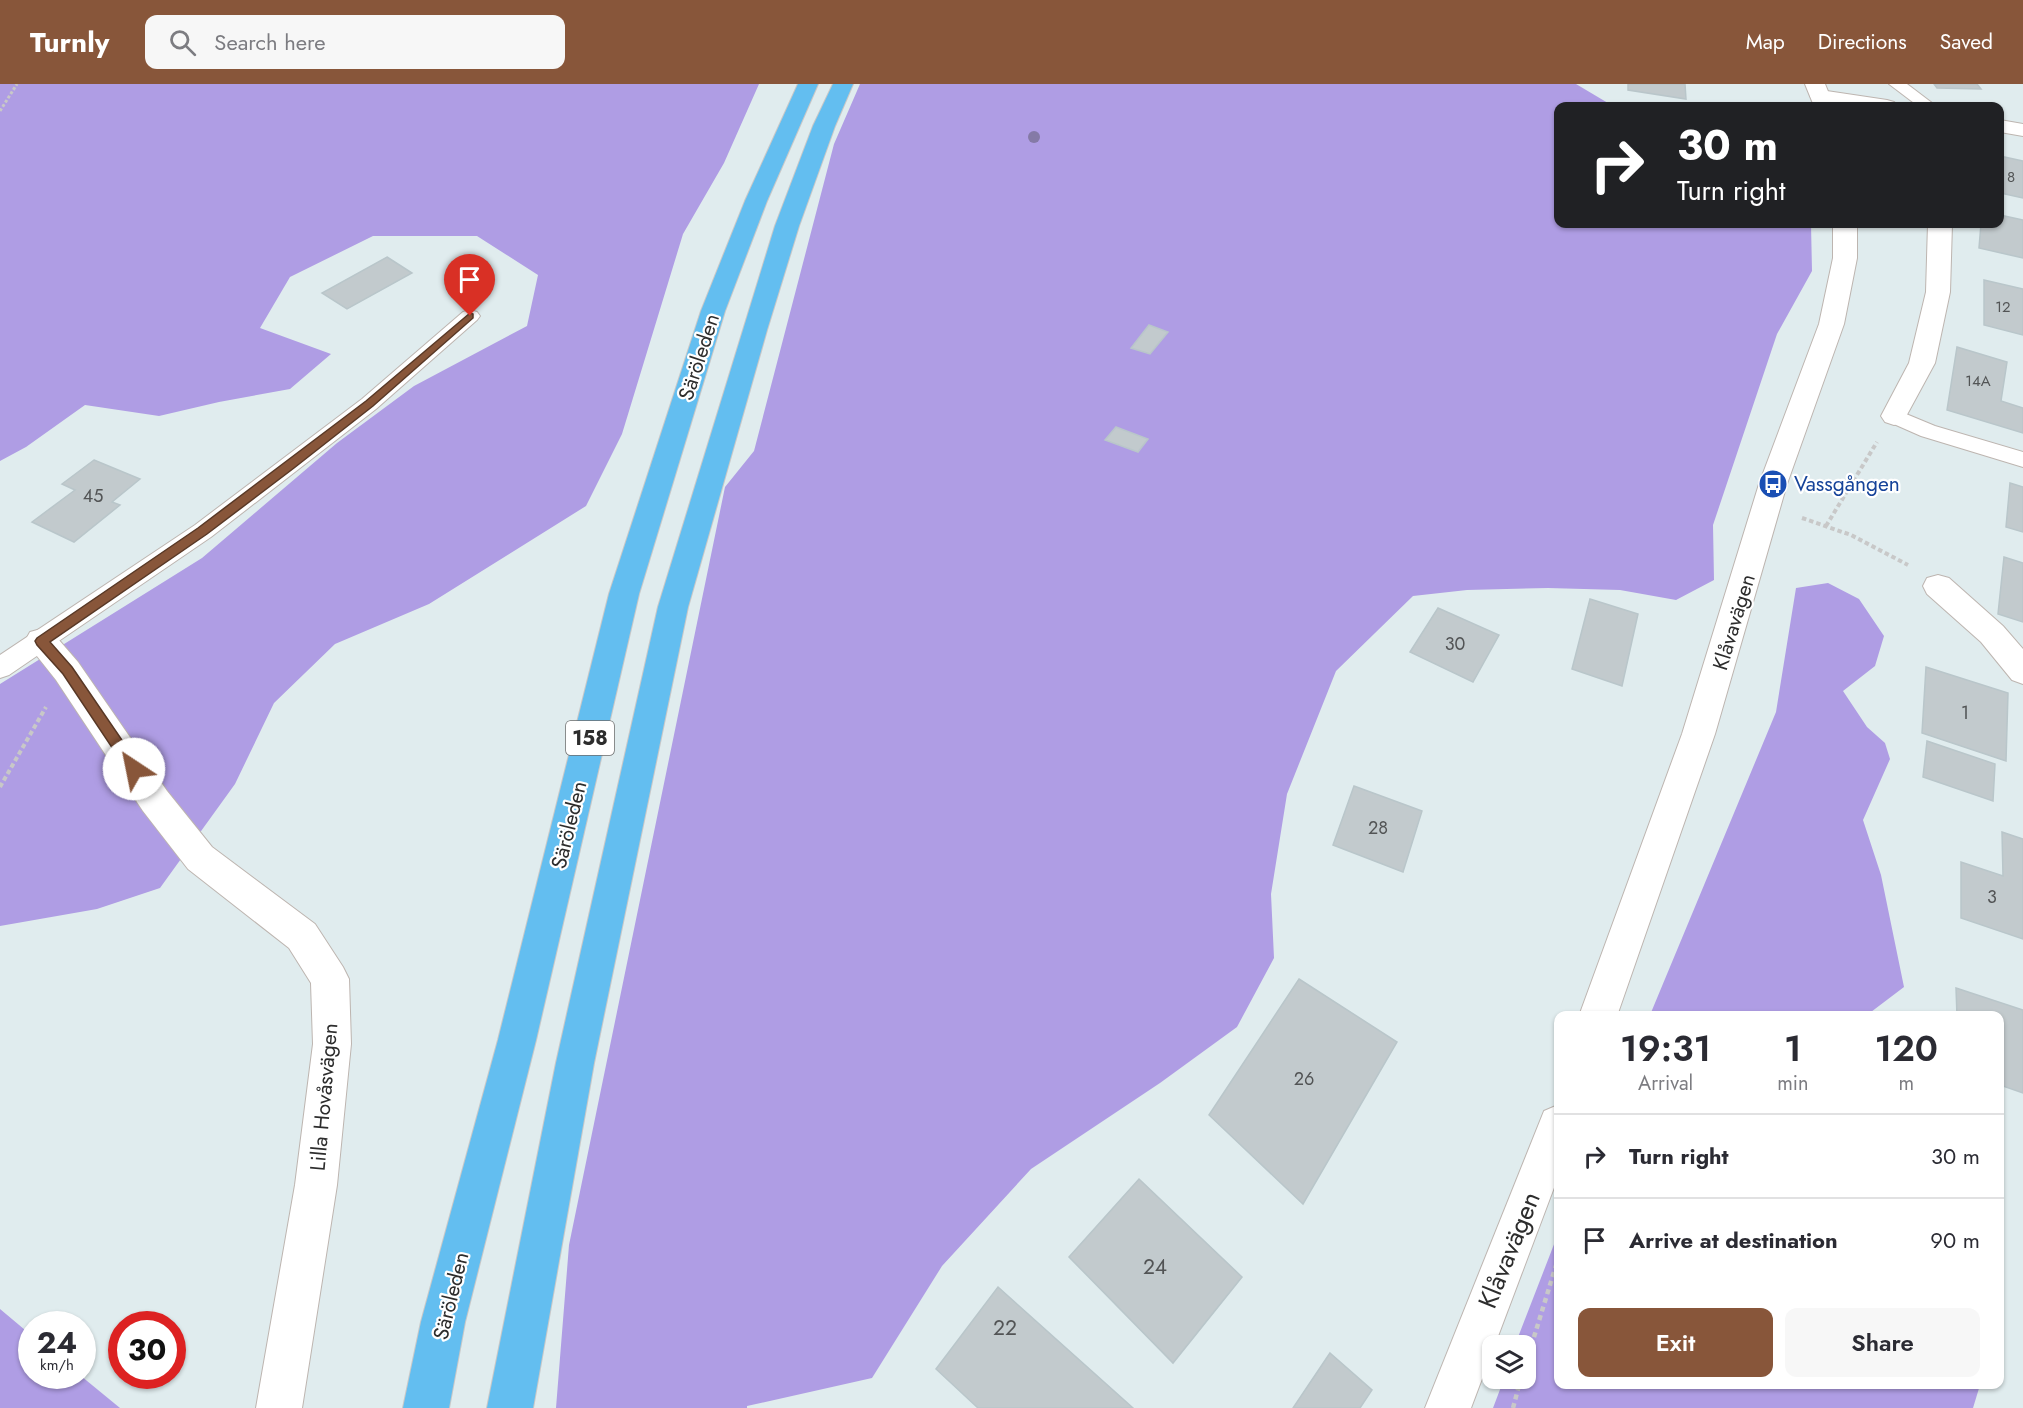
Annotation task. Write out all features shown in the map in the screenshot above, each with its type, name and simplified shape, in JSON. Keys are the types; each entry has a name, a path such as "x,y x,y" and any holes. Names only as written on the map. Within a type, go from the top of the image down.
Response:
{"main road":[{"name":"Säröleden","path":"426,1408 443,1322 517,1040 624,594 713,311 756,201 808,84"},
{"name":"Säröleden","path":"510,1408 575,1063 673,607 754,330 788,225 824,126 843,84"}],"street":[{"path":"1820,96 1860,102"},
{"path":"2004,127 2023,130"},
{"name":"Klåvavägen","path":"1600,1011 1662,843 1712,692 1773,484 1837,312 1844,271 1845,228"},
{"path":"1893,416 1922,363 1938,292 1940,228"},
{"path":"1938,586 1992,634 2023,671"},
{"name":"Lilla Hovåsvägen","path":"41,641 67,670 155,801 200,858 302,936 330,979 332,1044 316,1185 279,1408"},
{"name":"Klåvavägen","path":"1448,1408 1554,1135"}],"lane":[{"path":"1897,84 1922,102"},
{"path":"0,668 203,531 369,404 470,316"},
{"path":"1893,416 1928,431 2023,460"}],"path":[{"path":"0,111 17,84"},
{"path":"1826,526 1893,416"},
{"path":"1802,518 1851,535 1885,551 1938,586"},
{"path":"0,787 67,670"},
{"path":"1535,1335 1554,1272"},
{"path":"1512,1408 1518,1389"}],"shaded area":[{"path":"0,84 759,84 724,163 683,234 622,434 586,506 429,604 335,644 274,703 235,784 160,888 97,909 0,926 0,684 202,558 337,443 414,386 527,326 538,275 477,236 373,236 290,277 260,328 331,354 290,389 159,416 85,405 26,447 0,461"},
{"path":"860,84 1576,84 1606,102 1554,102 1554,228 1811,228 1812,271 1777,334 1713,525 1714,580 1676,600 1620,590 1548,588 1467,590 1413,596 1336,671 1287,794 1271,894 1274,958 1237,1027 1160,1083 1031,1169 942,1266 872,1378 747,1406 747,1408 556,1408 569,1245 725,487 754,451 834,144"},
{"path":"1828,583 1859,599 1884,636 1875,666 1843,691 1867,727 1885,743 1890,759 1863,820 1881,875 1904,987 1872,1011 1652,1011 1776,712 1796,588"},
{"path":"1554,1244 1554,1389 1979,1389 1973,1408 1493,1408 1500,1389 1536,1389 1536,1335 1519,1335"},
{"path":"0,1309 18,1324 18,1389 96,1388 120,1408 0,1408"}],"building":[{"path":"1628,84 1685,84 1686,99 1628,90"},
{"path":"1934,84 1977,84 1981,89 1937,88"},
{"path":"2004,157 2023,161 2023,198 2004,194"},
{"path":"2004,216 2023,220 2023,258 1979,248 1981,228 2004,228"},
{"path":"387,257 412,273 347,309 322,293"},
{"path":"1984,280 2023,289 2023,335 1984,325"},
{"path":"1149,325 1168,332 1150,354 1131,348"},
{"path":"1957,347 2007,362 2001,401 2023,408 2023,433 1947,410"},
{"path":"1116,427 1148,439 1138,452 1105,440"},
{"path":"94,460 140,479 112,502 120,505 74,542 32,522 75,490 62,484"},
{"path":"2010,483 2023,487 2023,532 2006,527"},
{"path":"2004,557 2023,563 2023,622 1998,614"},
{"path":"1590,599 1638,614 1622,686 1572,669"},
{"path":"1438,608 1499,635 1473,682 1410,652"},
{"path":"1926,667 2008,693 2006,761 1922,733"},
{"path":"1927,741 1995,764 1993,801 1923,777"},
{"path":"1354,786 1422,811 1403,872 1333,845"},
{"path":"2002,832 2023,839 2023,939 1961,918 1961,862 2003,876"},
{"path":"1299,979 1397,1042 1303,1204 1209,1115"},
{"path":"1956,988 2023,1010 2023,1093 2004,1086 2004,1011 1957,1011"},
{"path":"1139,1179 1242,1277 1173,1363 1069,1257"},
{"path":"998,1287 1133,1408 978,1408 936,1369"},
{"path":"1330,1353 1372,1390 1360,1408 1293,1408"}],"place":[{"name":"Vassgången","path":"1773,484"}],"route":[{"path":"134,769 67,670 41,641 203,531 369,404 470,316"}]}
